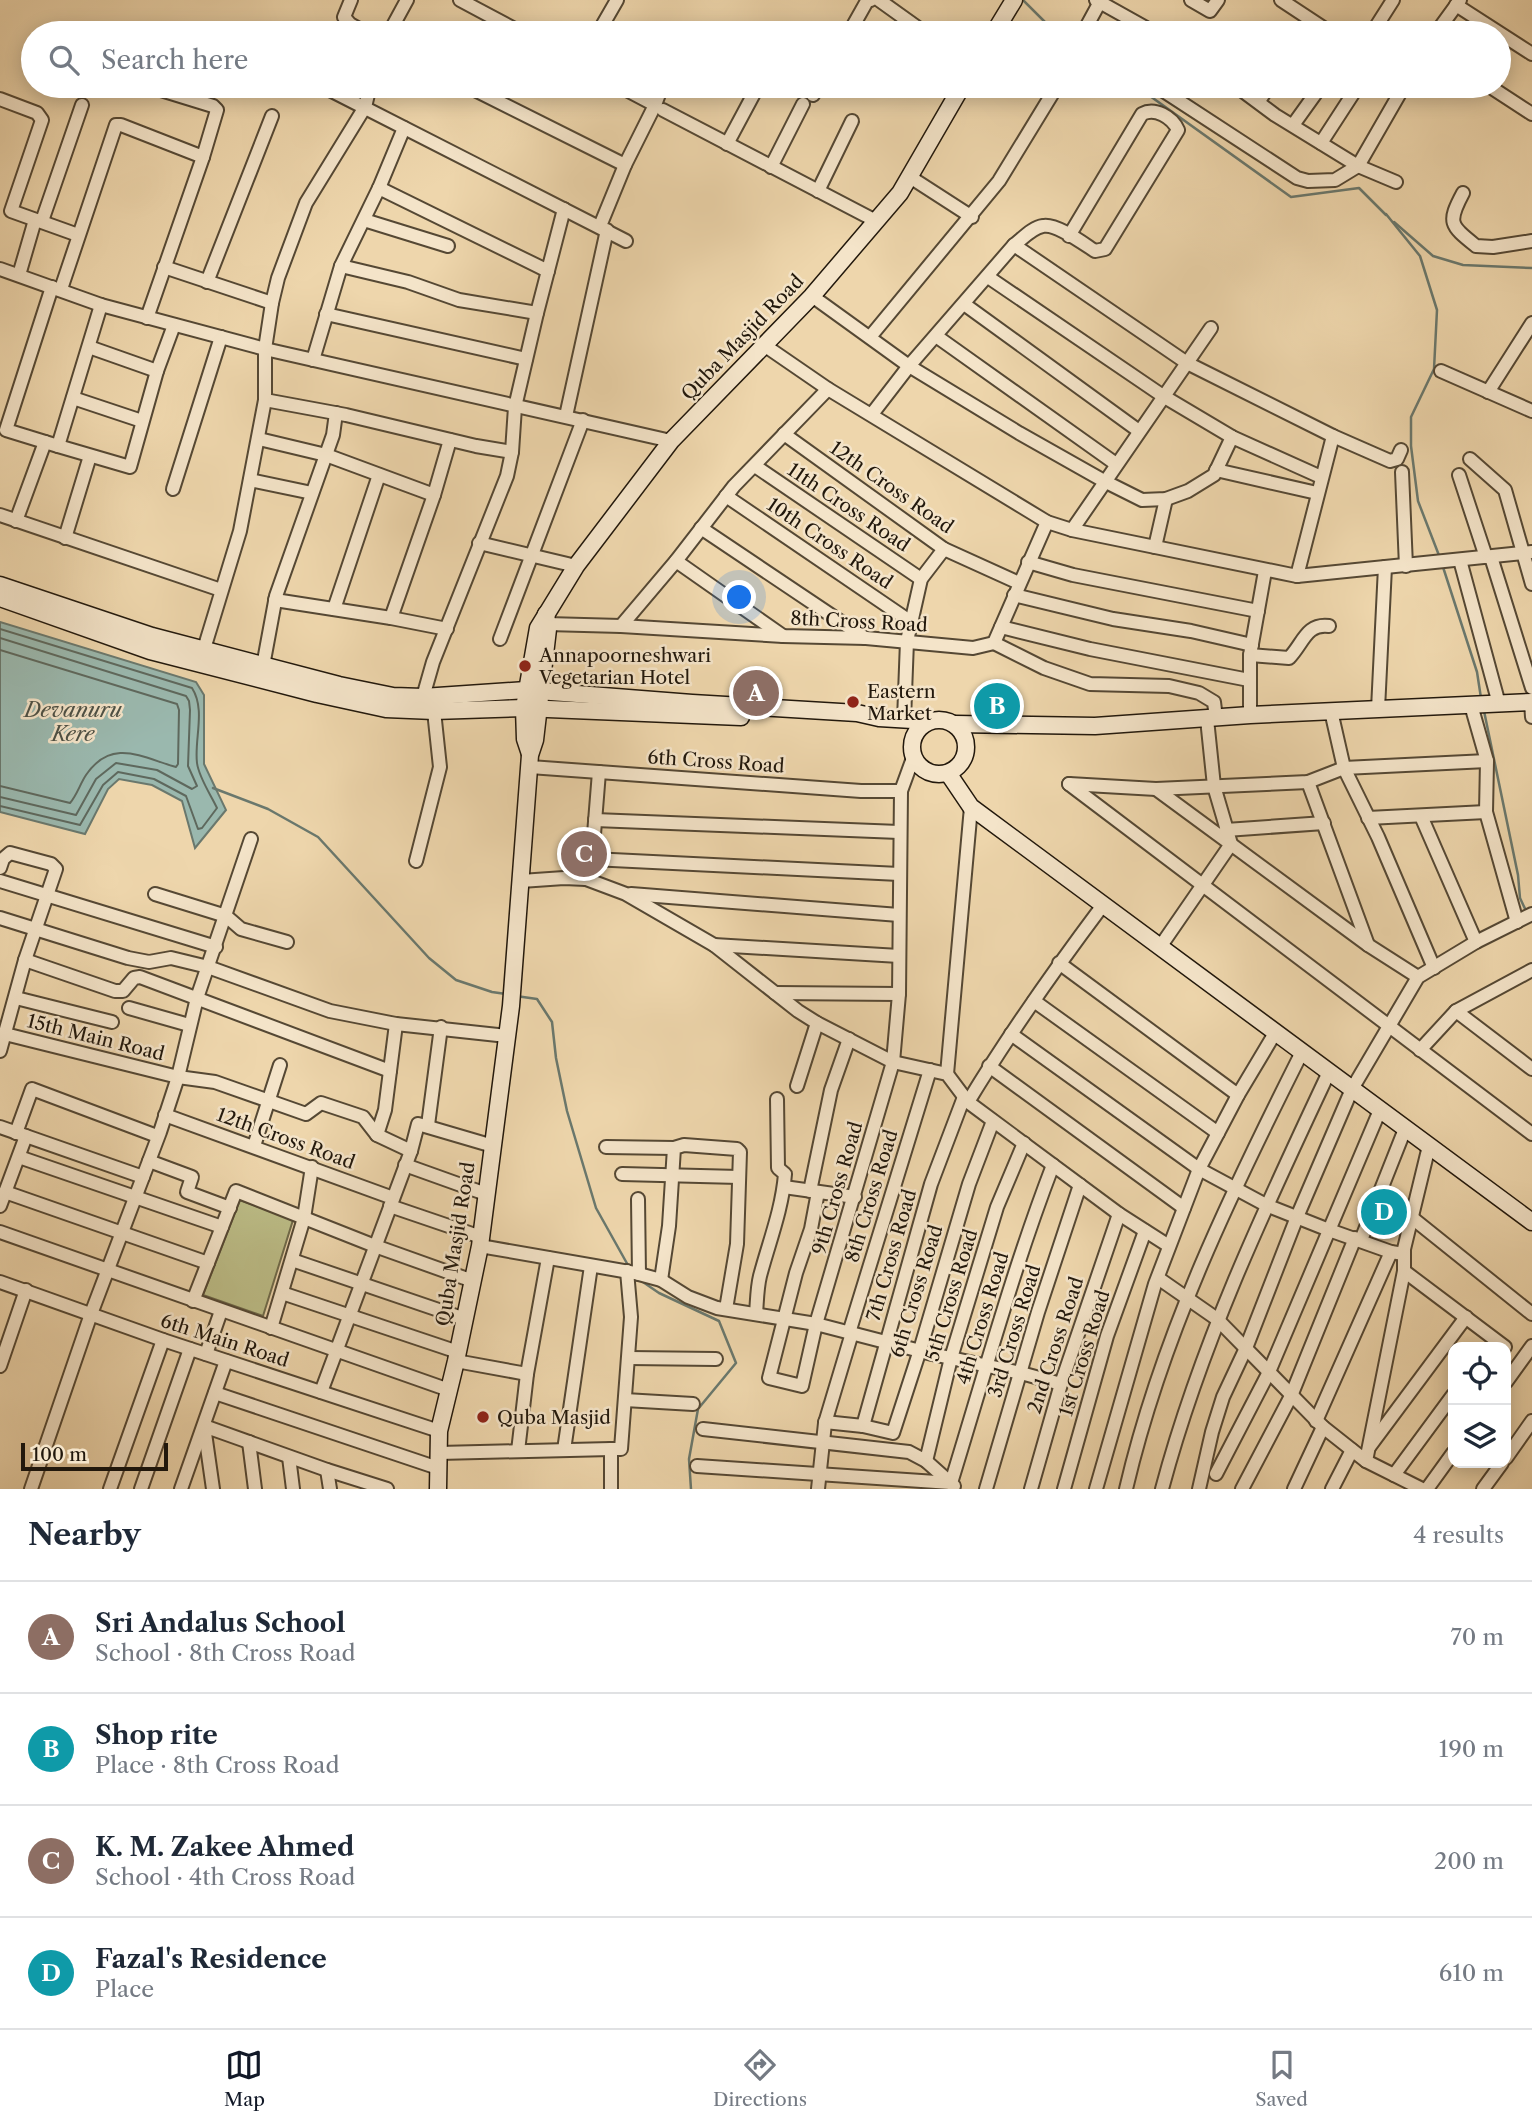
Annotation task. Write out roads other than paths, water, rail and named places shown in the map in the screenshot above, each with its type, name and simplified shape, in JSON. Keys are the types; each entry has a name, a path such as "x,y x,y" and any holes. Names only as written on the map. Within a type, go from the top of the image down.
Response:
{"street":[{"path":"347,21 344,17 351,0"},
{"path":"396,21 407,0"},
{"path":"460,0 499,21"},
{"path":"605,21 617,0"},
{"path":"856,21 867,1 871,0"},
{"path":"879,0 908,21"},
{"path":"1001,21 1014,0"},
{"path":"1191,0 1210,11 1218,0"},
{"path":"1281,0 1304,21"},
{"path":"1089,21 1099,1 1134,21"},
{"path":"1378,21 1388,2"},
{"path":"1445,21 1458,3 1484,21"},
{"path":"1511,40 1532,54"},
{"path":"147,318 218,110 185,98"},
{"path":"346,98 626,241"},
{"path":"204,649 240,531 259,439 265,400 265,349 278,278 306,203 365,107 367,98"},
{"path":"491,98 625,165"},
{"path":"642,98 876,221"},
{"path":"566,416 604,228 625,165 659,107 660,98"},
{"path":"727,144 752,98"},
{"path":"771,167 809,98"},
{"name":"Quba Masjid Road","path":"438,1489 439,1431 480,1242 512,1006 530,761 535,740 532,708 538,628 547,619 576,566 671,441 811,296 900,193 955,98"},
{"path":"870,337 972,217 999,181 1050,98"},
{"path":"1175,98 1302,180 1335,180 1357,166 1397,98"},
{"path":"1254,98 1275,115 1357,166 1396,182"},
{"path":"1293,125 1312,98"},
{"path":"1321,143 1350,98"},
{"path":"1507,98 1532,114"},
{"path":"0,99 37,113 43,120 11,211 78,235"},
{"path":"19,275 82,105"},
{"path":"872,414 909,366 1014,245 1043,225 1055,228 1095,251 1105,249 1178,130 1173,122 1155,111 1142,114 1069,236"},
{"path":"207,282 272,116"},
{"path":"818,191 852,121"},
{"path":"174,325 157,371 130,467 6,430 116,125 204,157"},
{"path":"313,360 341,266 379,188 404,128"},
{"path":"910,177 972,217"},
{"path":"379,188 548,271"},
{"path":"1463,192 1452,215 1453,224 1476,246 1493,247 1532,241"},
{"path":"423,696 433,662 507,476 512,452 515,407 564,209"},
{"path":"363,219 448,246"},
{"path":"1014,245 1187,363 1332,436 1390,461 1397,459 1401,450"},
{"path":"341,266 408,282 459,300 537,313"},
{"path":"164,267 272,303"},
{"path":"1,274 19,275 101,305 265,349 671,441"},
{"path":"988,277 1163,396 1232,437 1321,477"},
{"path":"811,296 909,366 1104,481 1142,500 1166,499 1188,491 1214,475 1232,437"},
{"path":"964,304 1139,431"},
{"path":"16,522 73,398 101,305"},
{"path":"326,314 526,359"},
{"path":"1488,392 1532,323"},
{"path":"1072,530 1211,328"},
{"path":"936,336 1116,464"},
{"path":"173,489 221,337"},
{"path":"764,345 828,389 1047,522 1072,530 1297,576 1527,553"},
{"path":"89,347 157,371"},
{"path":"1441,371 1531,409"},
{"path":"621,626 726,496 828,389"},
{"path":"73,398 142,421"},
{"path":"265,400 512,452"},
{"path":"262,666 275,600 333,435 336,413"},
{"path":"500,639 583,420"},
{"name":"12th Cross Road","path":"784,434 944,549 1016,589 1113,619 1191,631 1251,650 1289,658 1311,628 1329,626"},
{"path":"1297,576 1332,436"},
{"path":"259,439 326,455 434,495"},
{"path":"391,618 434,495 450,440"},
{"path":"65,538 90,456"},
{"path":"1470,459 1505,490 1527,553 1532,584"},
{"name":"11th Cross Road","path":"755,466 921,579"},
{"path":"1216,470 1317,493"},
{"path":"1402,472 1406,566"},
{"path":"334,609 379,475"},
{"path":"1459,475 1532,688"},
{"path":"250,480 312,493"},
{"name":"10th Cross Road","path":"726,496 911,622"},
{"path":"1155,547 1166,499"},
{"path":"0,515 220,590"},
{"path":"1047,522 994,643 1044,668 1090,684 1169,686 1199,693 1214,702 1211,718 1214,786 1231,844"},
{"path":"701,528 866,638"},
{"path":"479,543 576,566"},
{"path":"904,720 907,641 921,579 944,549"},
{"path":"676,561 783,636"},
{"path":"1457,561 1496,704"},
{"path":"1028,562 1073,575 1258,611"},
{"path":"1378,709 1385,568"},
{"path":"1250,715 1251,650 1265,571"},
{"path":"0,585 152,636 262,666 393,696 533,690 692,704 857,713 904,720 947,720 961,731 966,747 961,763 948,773 932,774 924,770 914,758 912,740 915,732 929,721"},
{"path":"0,598 150,651 386,709 434,711 532,708 855,722 880,718"},
{"path":"275,600 447,629"},
{"name":"8th Cross Road","path":"547,619 783,636 866,638 973,648 994,643"},
{"path":"1001,627 1103,652 1249,680"},
{"path":"955,724 1082,726 1532,702 1532,717"},
{"path":"1474,705 1487,761 1486,812 1517,922"},
{"path":"416,862 440,767 434,711"},
{"path":"1331,711 1343,768 1434,968"},
{"name":"9th Cross Road","path":"783,1319 769,1378 802,1387 816,1324 893,1062 899,994 901,791 914,758"},
{"name":"6th Cross Road","path":"530,761 599,772 861,791 901,791"},
{"path":"1487,761 1343,768 1308,782 1156,789 1069,784 1200,886 1532,1134"},
{"path":"586,879 592,859 599,772"},
{"path":"948,773 971,807 1532,1222"},
{"path":"1308,782 1368,945"},
{"path":"1156,789 1368,945 1419,977"},
{"path":"947,1074 971,807"},
{"path":"1368,818 1486,812"},
{"path":"1421,816 1476,942"},
{"path":"595,820 899,832"},
{"path":"1226,830 1324,823"},
{"path":"30,1489 90,1314 109,1270 165,1115 197,998 251,839"},
{"path":"1160,947 1231,844"},
{"path":"0,869 3,859 10,853 51,864 56,869 4,1029 0,1051"},
{"path":"592,859 899,874"},
{"path":"521,881 586,879 626,894 714,945 817,1023 893,1062 947,1074 966,1099 993,1121 1119,1214 1170,1246"},
{"path":"0,881 216,947"},
{"path":"155,894 226,916 241,929 287,942"},
{"path":"626,894 899,915"},
{"name":"7th Cross Road","path":"863,1426 931,1184 966,1099 1059,963 1103,905"},
{"path":"1199,1489 1223,1397 1247,1348 1297,1217 1352,1089 1388,1026 1419,977 1476,942 1532,914"},
{"path":"0,918 139,960 149,962 170,958 208,967 330,1011 396,1024 507,1036"},
{"path":"714,945 899,956"},
{"path":"25,961 115,991 123,991 134,978 140,977 390,1071"},
{"path":"1059,963 1238,1095"},
{"path":"1420,1050 1456,1011 1532,970"},
{"path":"775,993 899,994"},
{"path":"16,998 112,1022"},
{"path":"1034,1001 1218,1133"},
{"path":"129,1008 189,1025"},
{"path":"1456,1011 1532,1069"},
{"path":"797,1086 817,1023"},
{"path":"396,1024 385,1110 377,1135 411,1151"},
{"path":"428,1125 441,1027"},
{"name":"15th Main Road","path":"4,1029 177,1077 215,1083 306,1114 321,1103 363,1117 377,1135"},
{"path":"1096,1489 1157,1278 1199,1169 1275,1032"},
{"path":"1011,1034 1199,1169 1266,1205 1328,1230 1397,1253 1404,1271 1465,1318 1490,1342"},
{"path":"783,1319 811,1229 814,1192 831,1090 849,1039"},
{"path":"1126,1489 1144,1420 1187,1297 1234,1188 1302,1052"},
{"path":"254,1146 280,1066"},
{"path":"989,1066 1184,1208"},
{"name":"8th Cross Road","path":"818,1489 825,1422 930,1070"},
{"path":"1162,1489 1179,1425 1217,1320 1266,1205 1329,1072"},
{"path":"0,1206 19,1157 21,1134 32,1089 157,1136"},
{"path":"755,1314 759,1279 777,1224 784,1187 785,1174 778,1168 777,1100"},
{"path":"1216,1474 1269,1372 1380,1110"},
{"name":"12th Cross Road","path":"165,1115 312,1167 480,1242 548,1258 632,1272 662,1280 688,1297 726,1309 816,1324 1061,1384"},
{"name":"6th Cross Road","path":"863,1426 892,1433 920,1350 969,1184 993,1121"},
{"path":"321,1392 411,1151 418,1124 493,1146"},
{"path":"0,1127 143,1177"},
{"path":"1242,1489 1292,1396 1405,1129"},
{"name":"5th Cross Road","path":"926,1461 951,1358 997,1207 1024,1143"},
{"path":"606,1147 674,1148 684,1145 737,1149 740,1152 737,1244 726,1309"},
{"path":"1293,1489 1397,1253 1411,1217 1429,1146"},
{"path":"662,1280 674,1148"},
{"path":"19,1157 222,1227"},
{"path":"149,1161 192,1177 187,1192 230,1208"},
{"path":"405,1165 486,1194"},
{"name":"4th Cross Road","path":"953,1486 1002,1311 1053,1165"},
{"path":"271,1328 304,1218 312,1167"},
{"path":"622,1174 739,1177"},
{"name":"3rd Cross Road","path":"986,1489 1080,1185"},
{"path":"784,1187 855,1197"},
{"path":"193,1301 236,1191 375,1247 472,1281"},
{"path":"5,1192 208,1263"},
{"path":"215,1393 439,1461 517,1451 621,1449 638,1199"},
{"name":"2nd Cross Road","path":"1031,1489 1061,1384 1119,1214"},
{"path":"1411,1217 1532,1314"},
{"name":"1st Cross Road","path":"1064,1489 1107,1336 1145,1231"},
{"path":"0,1232 449,1390"},
{"path":"517,1451 527,1374 548,1258"},
{"path":"292,1260 465,1319"},
{"path":"564,1450 591,1266"},
{"path":"1367,1455 1404,1271"},
{"path":"1157,1278 1217,1320 1320,1424 1352,1450 1367,1455 1394,1475 1424,1489 1448,1459"},
{"name":"6th Main Road","path":"0,1282 163,1340 439,1431"},
{"path":"1,1360 26,1290"},
{"path":"282,1293 457,1357 527,1374"},
{"path":"206,1354 220,1311"},
{"path":"1367,1455 1465,1318"},
{"path":"110,1489 163,1340"},
{"path":"1511,1375 1532,1346"},
{"path":"141,1489 190,1349"},
{"path":"1511,1352 1522,1360"},
{"path":"629,1358 716,1359"},
{"path":"181,1489 226,1361"},
{"path":"625,1400 693,1404"},
{"path":"1394,1475 1448,1402"},
{"path":"1511,1451 1532,1421"},
{"path":"825,1422 863,1426"},
{"path":"204,1426 363,1485 387,1489"},
{"path":"204,1426 213,1489"},
{"path":"703,1429 909,1452 926,1461 953,1486"},
{"path":"249,1442 255,1489"},
{"path":"610,1489 611,1449"},
{"path":"1332,1489 1352,1450"},
{"path":"289,1457 293,1489"},
{"path":"697,1466 953,1486"},
{"path":"1483,1489 1498,1468"},
{"path":"327,1471 330,1489"}],"water":[{"name":"Devanuru Kere","path":"0,622 196,682 204,695 204,764 226,810 195,848 182,801 152,785 119,779 108,789 85,834 0,812"}],"waterway":[{"path":"1023,0 1044,21"},
{"path":"1153,98 1291,197 1359,188 1386,215"},
{"path":"1386,214 1420,256 1437,310 1434,369 1411,417 1411,446 1418,501 1440,558"},
{"path":"1394,222 1433,256 1463,265 1532,268"},
{"path":"1443,567 1477,672 1481,698"},
{"path":"1484,711 1518,875 1520,898 1527,913"},
{"path":"213,788 268,809 318,837 429,958 456,980 506,994"},
{"path":"516,996 537,999 552,1022 567,1111 596,1208 629,1267"},
{"path":"640,1280 659,1293 719,1321 736,1363 698,1409 689,1459 691,1489"}],"place":[{"name":"Annapoorneshwari Vegetarian Hotel","path":"525,666"},
{"name":"Sri Andalus School","path":"756,693"},
{"name":"Eastern Market","path":"853,702"},
{"name":"Shop rite","path":"997,706"},
{"name":"K. M. Zakee Ahmed","path":"584,854"},
{"name":"Fazal's Residence","path":"1384,1212"},
{"name":"Quba Masjid","path":"483,1417"}]}
